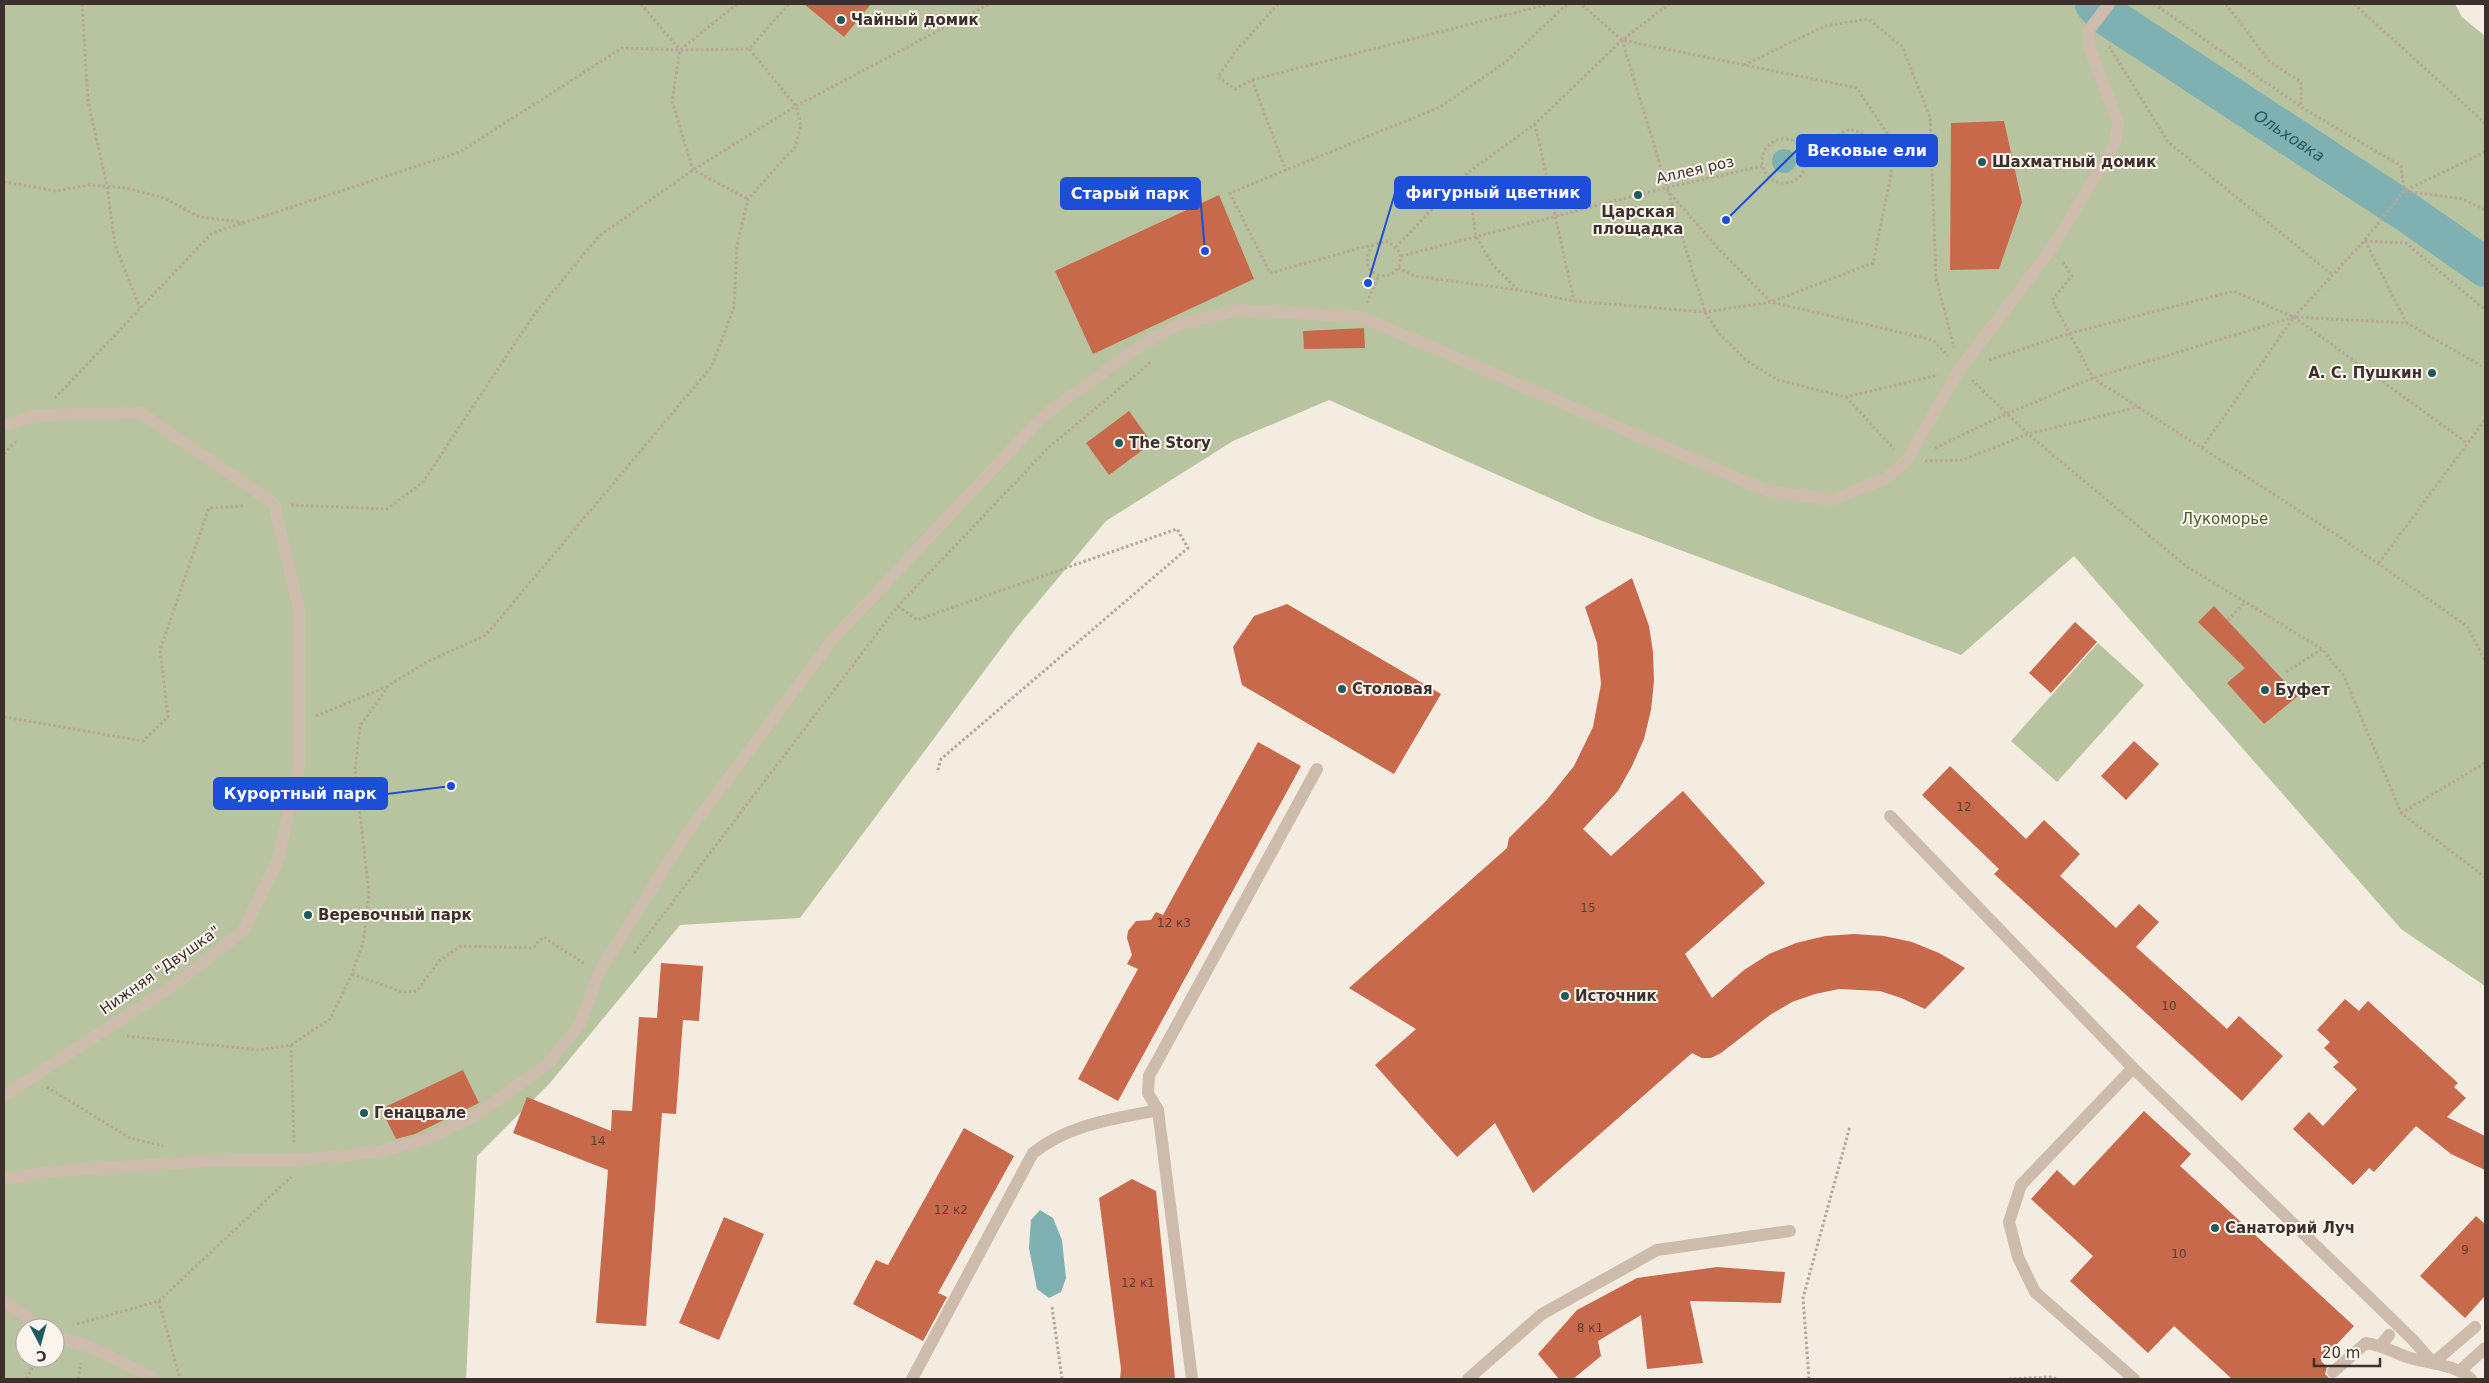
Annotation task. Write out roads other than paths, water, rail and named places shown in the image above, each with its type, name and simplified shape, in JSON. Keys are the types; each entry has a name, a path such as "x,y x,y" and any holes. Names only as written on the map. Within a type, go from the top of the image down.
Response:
{"street":[{"path":"4,1179 54,1171 227,1160 295,1160 378,1152 426,1138 474,1116 547,1065 580,1024 598,972 687,833 832,640 1042,417 1137,348 1177,325 1238,310 1361,317 1768,491 1831,500 1885,479 1906,461 1960,369 2052,248 2113,148 2119,124 2089,47 2089,30 2109,4"},
{"name":"Нижняя \"Двушка\"","path":"4,425 38,415 141,414 274,504 299,610 299,767 278,860 243,931 178,982 4,1096"},
{"path":"1192,1379 1158,1110 1148,1093 1149,1076 1317,769"},
{"path":"1890,816 2133,1068 2413,1340 2433,1363"},
{"path":"2133,1068 2021,1185 2010,1222 2018,1258 2035,1292 2134,1379"},
{"path":"912,1379 1033,1153 1050,1139 1091,1123 1158,1110"},
{"path":"1468,1379 1542,1314 1657,1250 1790,1231"},
{"path":"4,1301 27,1318"},
{"path":"2433,1363 2475,1327"},
{"path":"65,1339 100,1352 154,1379"},
{"path":"2333,1372 2366,1343 2385,1340 2408,1357 2461,1370 2471,1379"},
{"path":"2461,1370 2485,1348"}],"water":[{"path":"1784,149 1793,152 1796,161 1793,170 1784,173 1775,170 1772,161 1775,152"},
{"path":"1040,1210 1053,1218 1062,1240 1066,1278 1061,1292 1049,1298 1037,1289 1029,1248 1031,1220"}],"waterway":[{"name":"Ольховка","path":"2095,4 2106,15 2408,213 2485,267"}],"place":[{"name":"Чайный домик","path":"841,20"},
{"name":"Шахматный домик","path":"1982,162"},
{"name":"Царская площадка","path":"1638,195"},
{"name":"Вековые ели","path":"1726,220"},
{"name":"Старый парк","path":"1205,251"},
{"name":"фигурный цветник","path":"1368,283"},
{"name":"А. С. Пушкин","path":"2432,373"},
{"name":"The Story","path":"1119,443"},
{"name":"Столовая","path":"1342,689"},
{"name":"Буфет","path":"2265,690"},
{"name":"Курортный парк","path":"451,786"},
{"name":"Веревочный парк","path":"308,915"},
{"name":"Источник","path":"1565,996"},
{"name":"Генацвале","path":"364,1113"},
{"name":"Cанаторий Луч","path":"2215,1228"}],"park label":[{"name":"Лукоморье","path":"2225,519"}]}
